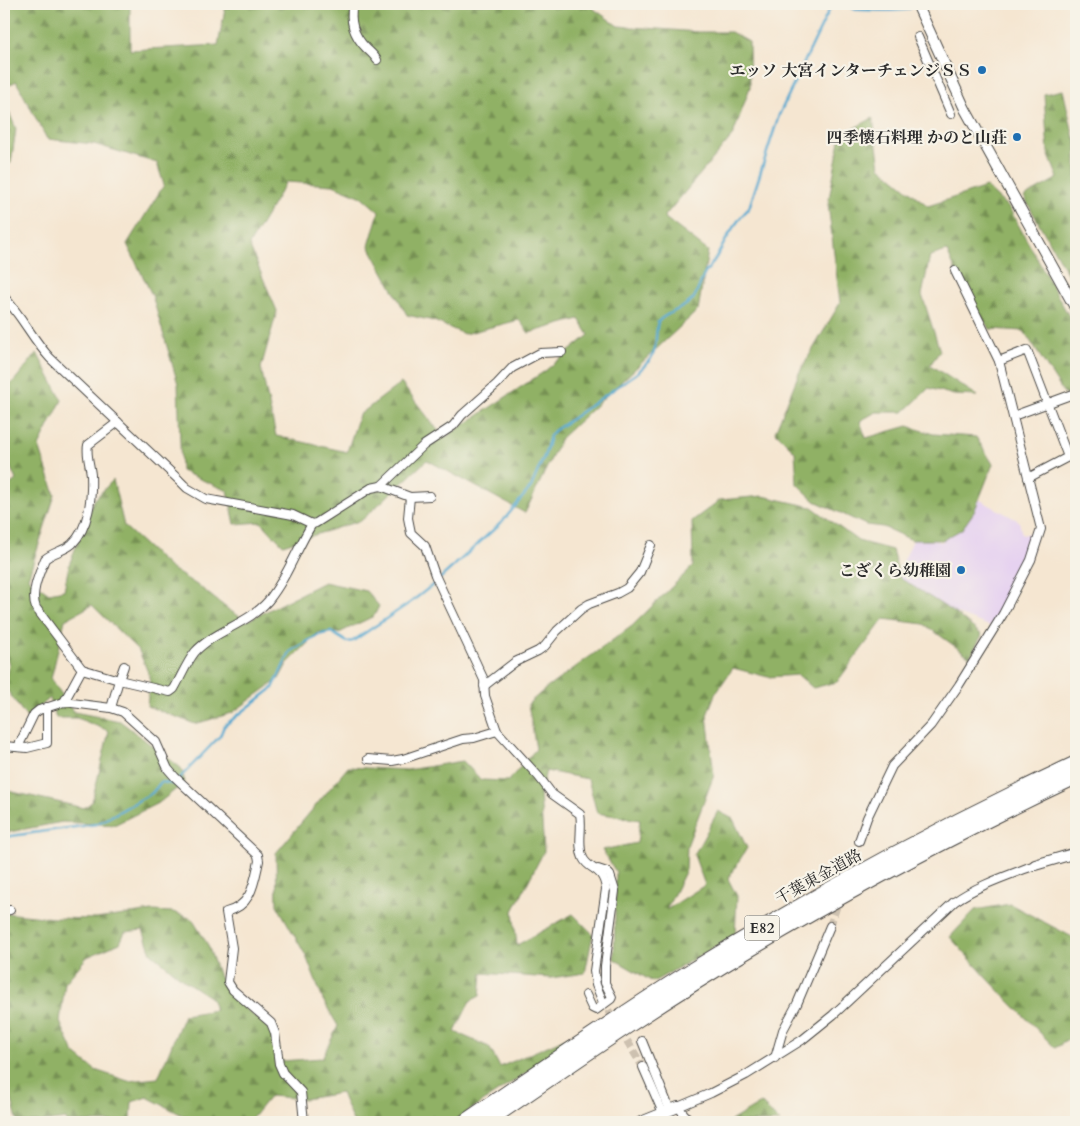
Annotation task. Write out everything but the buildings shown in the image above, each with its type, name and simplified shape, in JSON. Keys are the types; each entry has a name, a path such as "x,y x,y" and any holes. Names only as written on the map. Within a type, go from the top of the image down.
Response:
{"highway":[{"name":"千葉東金道路","path":"464,1122 642,1001 790,912 925,837 1076,763"},
{"name":"千葉東金道路","path":"487,1122 641,1018 756,946 899,865 976,825 1076,778"}],"street":[{"path":"353,4 350,14 356,37 377,60"},
{"path":"917,4 962,104 1076,309"},
{"path":"932,38 919,41 951,114"},
{"path":"947,105 962,104"},
{"path":"859,841 867,818 892,766 931,725 959,685 1003,614 1031,560 1041,529 998,361 956,271"},
{"path":"4,298 17,312 40,348 179,480 206,499 299,516 312,524 316,524 371,488 381,486 410,497 430,496"},
{"path":"998,361 1027,350 1048,404 1072,457 1028,478"},
{"path":"381,486 424,445 453,426 512,368 540,353 562,352"},
{"path":"1013,416 1076,393"},
{"path":"118,422 88,445 91,490 88,511 82,531 73,544 45,558 33,594 33,602 36,608 82,669 170,692 174,689 195,652 240,623 268,601 312,524"},
{"path":"410,497 408,518 411,533 425,546 435,575 484,680 485,696 497,731 552,794 580,814 582,857 586,863 596,869 607,872 614,882 615,891 605,966 605,983 612,997 596,1010 592,1008 586,994"},
{"path":"484,686 515,662 538,652 581,609 589,604 618,594 627,588 640,572 651,545"},
{"path":"111,708 124,666"},
{"path":"64,702 82,669"},
{"path":"18,747 34,714 47,707 64,702 111,708 123,712 156,742 168,769 174,777 258,855 259,861 249,898 235,910 226,912 232,948 228,982 233,990 270,1023 275,1033 279,1064 283,1073 301,1092 304,1122"},
{"path":"4,746 27,748 47,744 47,707"},
{"path":"368,759 392,761 403,759 463,739 474,738 497,731"},
{"path":"641,1122 720,1089 802,1040 832,1015 954,902 974,889 1035,865 1076,853"},
{"path":"596,869 605,880 606,889 594,971 596,985 602,1000"},
{"path":"774,1058 783,1030 797,1004 830,926"},
{"path":"642,1041 670,1110"},
{"path":"643,1067 670,1110 691,1122"}],"shaded area":[{"name":"こざくら幼稚園","path":"980,500 1019,521 1022,535 1037,532 1028,561 992,627 931,604 895,579 914,538 942,542"}],"green space":[{"path":"4,4 130,4 130,50 218,45 226,4 587,4 618,26 698,32 731,32 749,42 750,87 733,135 664,217 708,251 698,310 561,438 525,513 427,460 362,520 283,545 261,522 235,524 228,491 181,471 178,384 152,295 127,244 164,185 157,163 94,144 47,139 16,81 4,89","holes":["286,182 333,185 362,197 379,212 369,246 407,315 434,321 464,334 519,320 529,333 579,319 589,335 545,371 444,438 401,383 359,415 347,452 276,436 261,368 277,311 249,245"]},
{"path":"1063,90 1074,138 1076,139 1076,289 1024,197 1058,178 1048,153 1044,94"},
{"path":"4,100 16,129 11,163 4,165"},
{"path":"873,118 880,167 928,206 986,187 1009,208 1076,329 1076,396 1065,395 1024,331 990,329 970,304 947,251 930,256 922,295 940,351 930,365 978,396 954,395 929,388 904,412 876,412 860,421 866,438 908,426 933,434 976,437 993,464 974,512 962,529 943,540 912,540 883,527 866,525 815,501 797,484 795,452 775,432 799,373 840,303 828,204 841,135"},
{"path":"37,353 62,400 39,446 55,495 28,578 49,593 64,590 69,565 94,500 113,480 124,526 170,568 247,621 324,582 366,591 379,606 374,616 339,633 319,632 287,664 279,679 232,713 195,724 147,706 150,677 139,651 92,605 65,620 51,679 74,712 120,721 181,768 185,782 160,802 114,825 62,822 4,833 4,790 84,808 92,802 109,731 77,718 56,718 50,698 27,718 4,686 9,664 4,651 4,489 16,480 4,452 4,388 14,381"},
{"path":"763,496 812,507 858,541 892,550 900,578 952,611 982,635 970,657 924,624 884,619 837,682 813,688 798,675 768,677 733,668 715,694 707,715 714,775 687,846 686,870 666,910 705,885 694,855 718,811 733,819 747,848 728,879 737,896 735,936 653,982 614,959 616,872 602,850 637,843 640,820 597,813 588,779 546,771 540,793 544,851 513,911 517,945 573,914 593,934 585,973 551,978 482,973 480,996 470,1001 455,1032 489,1047 500,1067 602,1022 453,1122 353,1122 341,1093 304,1099 270,1096 249,1122 207,1122 184,1116 147,1097 132,1102 131,1122 67,1122 66,1119 44,1122 18,1122 4,1073 4,913 54,918 96,919 152,911 173,912 192,919 208,945 218,974 237,1002 266,1025 278,1045 281,1061 322,1058 338,1026 323,1000 306,956 277,905 276,853 348,767 407,770 463,761 481,780 508,781 536,749 528,704 544,690 632,626 693,566 692,521 720,500","holes":["143,930 151,953 185,981 211,998 215,1010 184,1015 158,1078 128,1081 95,1070 74,1053 60,1022 65,983 87,957 120,943 125,932"]},
{"path":"1010,904 1076,939 1076,1035 1055,1048 950,937 975,910"},
{"path":"761,1103 780,1122 729,1122"}],"waterway":[{"path":"4,837 97,824 152,793 161,782 174,784 220,736 224,726 273,688 290,652 318,635 331,632 347,642 353,641 434,584 503,521 531,487 545,454 550,436 554,431 642,369 649,361 655,349 658,322 664,316 689,303 695,296 706,272 735,225 749,208 779,115 832,4"},
{"path":"856,4 906,4"}],"tunnel":[{"path":"846,879 859,841"},
{"path":"830,926 839,899"},
{"path":"602,1000 643,1067"}],"place":[{"name":"エッソ 大宮インターチェンジＳＳ","path":"982,70"},
{"name":"四季懐石料理 かのと山荘","path":"1017,137"},
{"name":"こざくら幼稚園","path":"961,570"}]}
